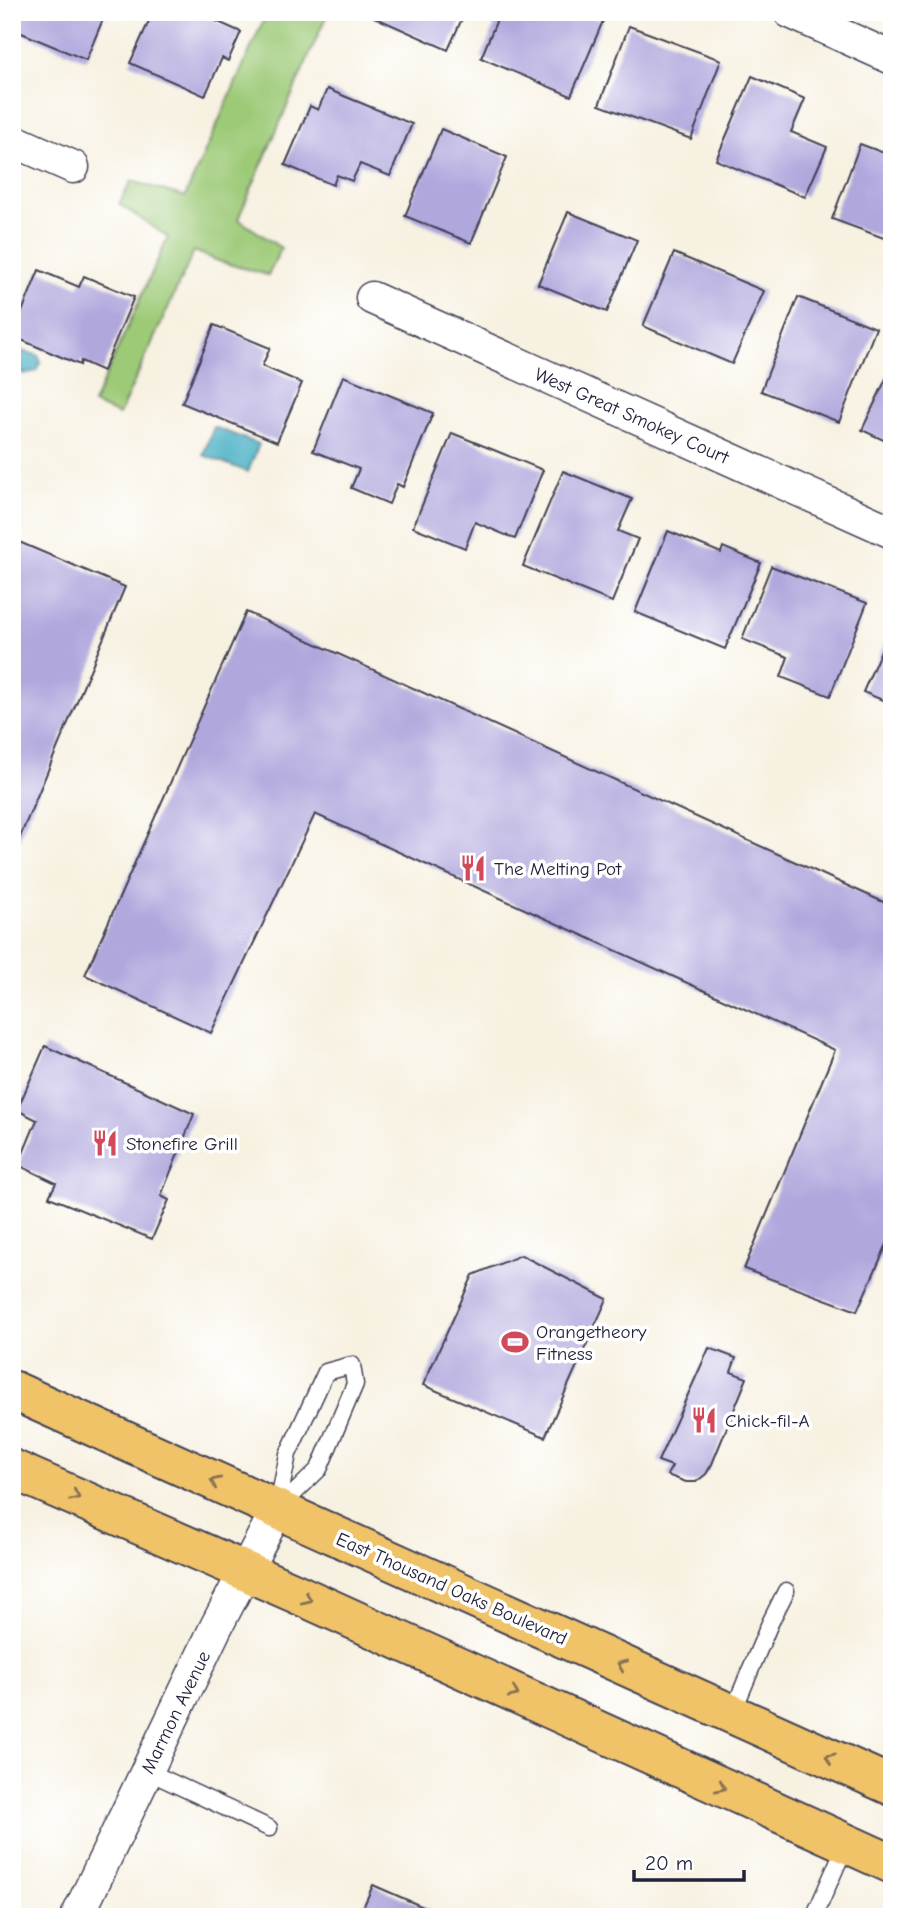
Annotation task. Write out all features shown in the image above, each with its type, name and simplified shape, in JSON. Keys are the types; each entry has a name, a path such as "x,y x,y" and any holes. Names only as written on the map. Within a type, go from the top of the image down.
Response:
{"main road":[{"name":"East Thousand Oaks Boulevard","path":"12,1390 892,1786"},
{"path":"12,1469 892,1864"}],"street":[{"path":"790,12 892,58"},
{"path":"12,140 73,167"},
{"name":"West Great Smokey Court","path":"372,298 892,532"},
{"name":"Marmon Avenue","path":"77,1917 244,1572 277,1510"}],"lane":[{"path":"352,1365 355,1384 319,1469 277,1510 288,1454 326,1372 352,1365"},
{"path":"732,1714 786,1591"},
{"path":"147,1771 270,1828"},
{"path":"814,1917 846,1844"}],"green space":[{"path":"267,12 328,12 238,219 281,248 268,275 221,262 194,251 119,415 93,404 168,237 119,204 132,181 185,197"}],"water":[{"path":"12,345 21,351 38,355 41,363 37,371 25,374 12,369"},
{"path":"214,427 259,444 248,472 203,455"}],"building":[{"path":"12,12 106,12 86,60 12,29"},
{"path":"153,12 196,12 241,32 228,61 222,58 205,96 130,63"},
{"path":"377,12 465,12 448,50 374,17"},
{"path":"500,12 510,12 535,23 540,12 583,12 603,21 571,96 481,58"},
{"path":"629,26 721,60 691,139 599,105"},
{"path":"752,76 805,99 791,132 827,147 805,197 716,160"},
{"path":"327,89 412,124 390,176 360,164 352,181 337,175 333,185 285,165 310,106 318,110"},
{"path":"441,129 507,157 471,243 405,216"},
{"path":"860,144 892,156 892,241 832,219"},
{"path":"568,212 637,240 607,312 538,284"},
{"path":"674,253 764,291 732,364 643,326"},
{"path":"39,270 79,287 84,276 134,297 103,371 81,361 80,365 12,336"},
{"path":"798,297 876,328 839,422 761,391"},
{"path":"214,325 270,348 262,366 302,383 277,442 182,403"},
{"path":"892,366 892,444 862,430"},
{"path":"343,376 433,413 403,487 397,484 389,504 351,488 359,469 313,451"},
{"path":"452,433 543,470 515,539 475,522 465,548 413,527"},
{"path":"563,471 632,499 618,531 638,539 612,602 523,566"},
{"path":"668,531 721,553 723,547 761,563 725,649 635,612"},
{"path":"12,539 125,587 12,856"},
{"path":"771,566 867,603 830,696 781,677 788,657 742,639"},
{"path":"246,612 892,906 892,1233 857,1311 744,1269 835,1050 315,814 211,1033 85,975"},
{"path":"892,625 892,704 863,692"},
{"name":"Stonefire Grill","path":"45,1046 194,1114 161,1196 169,1200 152,1239 49,1197 56,1183 18,1165 37,1120 17,1110"},
{"name":"Orangetheory Fitness","path":"521,1255 607,1299 545,1437 423,1385 473,1275"},
{"name":"Chick-fil-A","path":"709,1348 736,1358 731,1372 747,1378 712,1464 706,1474 696,1482 686,1482 667,1475 672,1466 658,1461"},
{"path":"373,1885 446,1917 359,1917"}],"place":[{"name":"The Melting Pot","path":"473,868"},
{"name":"Stonefire Grill","path":"105,1143"},
{"name":"Orangetheory Fitness","path":"515,1342"},
{"name":"Chick-fil-A","path":"704,1420"}]}
